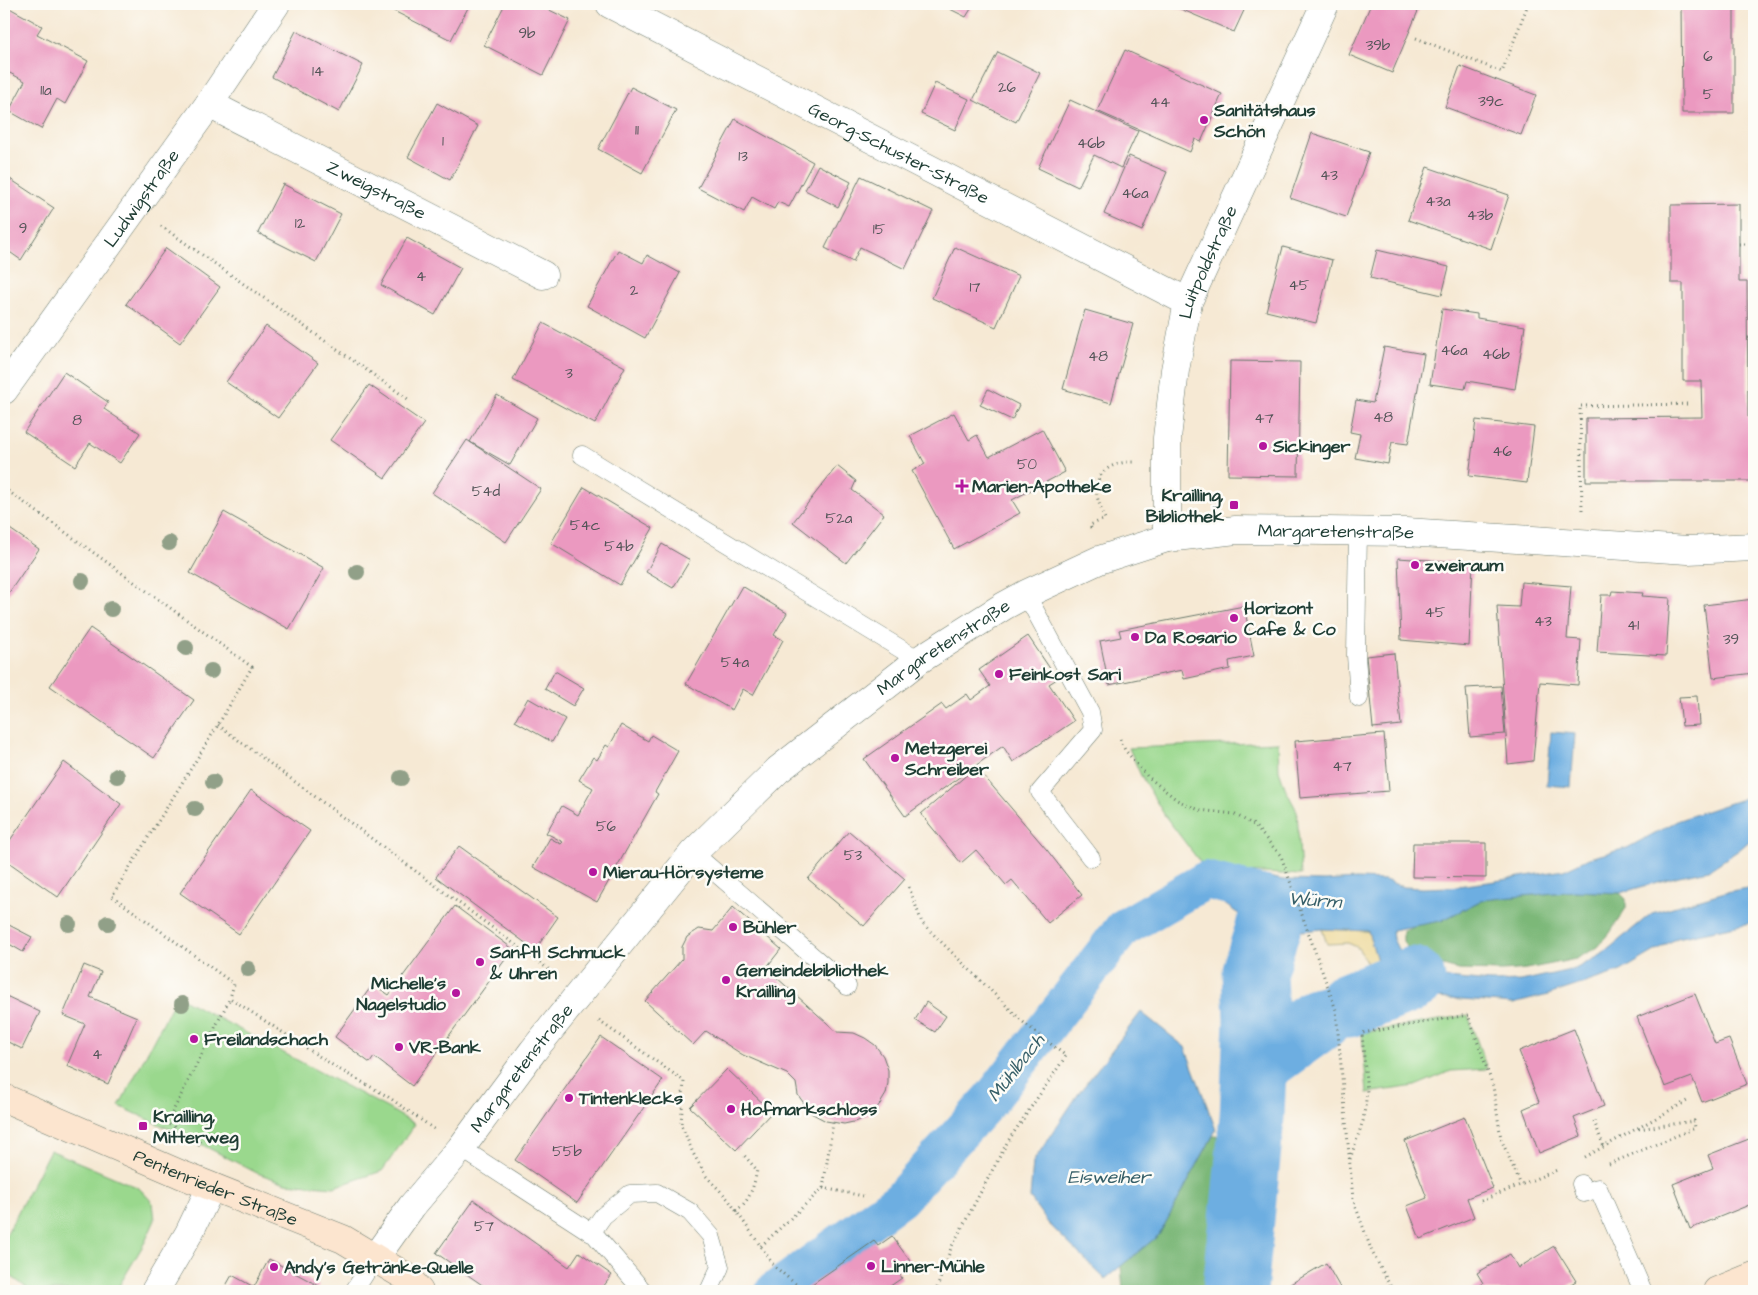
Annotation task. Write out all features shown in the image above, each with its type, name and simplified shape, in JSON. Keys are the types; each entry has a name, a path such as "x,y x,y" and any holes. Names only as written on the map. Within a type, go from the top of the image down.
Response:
{"street":[{"name":"Ludwigstraße","path":"4,390 210,104 276,4"},
{"name":"Georg-Schuster-Straße","path":"610,4 1188,302"},
{"name":"Luitpoldstraße","path":"1167,538 1167,438 1175,370 1188,302 1325,4"},
{"name":"Zweigstraße","path":"210,104 543,275"},
{"name":"Margaretenstraße","path":"375,1258 412,1206 461,1148 533,1051 693,853 778,770 918,660 1026,594 1099,560 1167,538 1236,530 1406,532 1688,550 1754,547"},
{"name":"Pentenrieder Straße","path":"4,1098 180,1174 343,1239 408,1278 418,1291"},
{"path":"155,1291 189,1233 212,1187"},
{"path":"1718,1291 1754,1276"}],"lane":[{"path":"582,456 918,660"},
{"path":"1358,531 1356,655 1360,698"},
{"path":"1026,594 1090,712 1092,730 1040,792 1090,858"},
{"path":"693,853 847,986"},
{"path":"461,1148 592,1233 643,1291"},
{"path":"1581,1184 1584,1193 1598,1188 1643,1291"},
{"path":"592,1233 603,1216 630,1194 657,1193 690,1212 710,1236 720,1268 709,1291"},
{"path":"354,1291 375,1258"}],"path":[{"path":"1416,38 1502,72 1528,4"},
{"path":"135,208 408,399"},
{"path":"1739,244 1754,244"},
{"path":"1748,338 1754,338"},
{"path":"1582,543 1580,406 1689,404"},
{"path":"1099,560 1090,526 1105,519 1097,495 1098,479 1108,467 1126,462 1138,463"},
{"path":"4,488 252,667 112,896 234,984 230,998 167,1123 201,1143 180,1174"},
{"path":"218,725 684,1081 681,1124 693,1153 706,1176 728,1199 775,1267 803,1290"},
{"path":"1125,750 1147,776 1177,800 1199,810 1234,814 1254,825 1281,856 1336,1010 1353,1199 1372,1252 1393,1291"},
{"path":"908,887 922,923 1023,1022 1066,1056 1008,1141 951,1248 936,1291"},
{"path":"230,998 337,1068 387,1096 461,1148"},
{"path":"1350,1162 1364,1121 1367,1093 1362,1034 1468,1015 1493,1086 1501,1139 1521,1185"},
{"path":"1583,1159 1687,1101"},
{"path":"1594,1121 1604,1147"},
{"path":"1581,1184 1590,1180 1588,1173 1695,1128 1694,1121 1635,1129"},
{"path":"761,1246 823,1188 833,1123"},
{"path":"736,1211 743,1206 754,1187 757,1170 743,1154"},
{"path":"1481,1201 1564,1167"},
{"path":"823,1188 863,1196"}],"green space":[{"path":"1278,742 1279,770 1286,790 1297,811 1301,875 1206,870 1165,816 1141,776 1129,748"},
{"path":"1575,891 1620,893 1626,899 1626,908 1610,933 1598,947 1576,959 1527,969 1503,971 1458,970 1436,964 1410,952 1403,941 1403,931 1416,925 1441,921 1482,900"},
{"path":"177,996 415,1124 382,1171 334,1187 286,1183 257,1173 189,1138 119,1106"},
{"path":"1468,1015 1487,1069 1451,1071 1415,1086 1367,1093 1362,1033"},
{"path":"1213,1136 1233,1137 1244,1153 1238,1197 1230,1211 1222,1256 1221,1291 1123,1291 1121,1266 1159,1235"},
{"path":"50,1150 139,1188 153,1203 155,1220 145,1242 116,1291 31,1291 4,1271 4,1239"}],"sand":[{"path":"1322,929 1368,931 1383,980 1377,990 1378,993 1348,1005 1345,999 1367,990 1370,979 1365,958 1357,947 1348,943 1327,944"}],"water":[{"path":"1551,732 1575,734 1571,787 1547,785"},
{"path":"1754,795 1754,837 1739,850 1709,870 1679,876 1620,893 1575,891 1482,900 1441,921 1392,930 1393,939 1399,951 1418,968 1446,978 1492,982 1521,981 1575,969 1601,955 1652,913 1725,892 1754,887 1754,921 1750,923 1677,938 1621,971 1548,995 1513,1004 1424,997 1384,999 1377,990 1383,980 1368,931 1322,929 1291,932 1283,970 1286,1005 1265,1011 1239,1009 1236,953 1240,915 1216,898 1217,876 1240,871 1283,880 1385,880 1403,887 1423,888 1489,882 1564,870 1589,858 1627,848 1679,820"},
{"name":"Eisweiher","path":"1141,1012 1185,1047 1216,1130 1159,1235 1105,1279 1048,1223 1030,1198 1033,1162 1079,1093"}],"building":[{"path":"385,4 470,4 451,40 384,6"},
{"path":"505,4 537,4 570,20 543,75 484,45"},
{"path":"940,4 974,4 966,17"},
{"path":"1169,4 1247,4 1234,32"},
{"path":"1371,4 1421,4 1392,73 1349,55"},
{"path":"1681,4 1734,4 1734,113 1682,113"},
{"path":"4,5 42,26 37,34 88,61 65,104 57,99 41,129 9,111 25,81 4,70"},
{"path":"296,31 363,65 339,112 272,77"},
{"path":"1125,50 1222,94 1201,142 1195,139 1190,152 1097,111"},
{"path":"998,52 1040,73 1016,122 973,100"},
{"path":"1460,66 1536,95 1521,135 1445,107"},
{"path":"935,83 969,99 955,130 921,114"},
{"path":"631,87 676,110 642,173 598,149"},
{"path":"1070,100 1138,131 1121,168 1094,155 1078,187 1038,168"},
{"path":"437,103 478,126 450,180 408,157"},
{"path":"735,119 813,162 789,207 778,202 774,209 752,197 744,212 698,188"},
{"path":"1312,133 1369,152 1346,217 1290,198"},
{"path":"1129,156 1167,172 1142,231 1104,214"},
{"path":"818,165 851,182 838,207 805,190"},
{"path":"1427,167 1509,195 1491,249 1408,220"},
{"path":"4,175 54,208 21,260 4,248"},
{"path":"861,176 933,211 905,269 860,247 853,262 825,248"},
{"path":"283,184 341,214 316,262 258,233"},
{"path":"1739,204 1739,282 1747,282 1748,417 1753,417 1753,481 1586,481 1586,418 1702,417 1701,381 1683,381 1683,283 1671,283 1671,205"},
{"path":"407,238 461,268 435,315 381,285"},
{"path":"955,247 1019,276 996,327 932,298"},
{"path":"1283,247 1332,260 1316,323 1266,311"},
{"path":"166,248 220,287 180,343 126,304"},
{"path":"618,250 643,263 647,255 680,273 645,338 587,306"},
{"path":"1377,250 1449,267 1442,295 1370,278"},
{"path":"1442,309 1477,314 1477,318 1525,326 1515,389 1467,381 1465,389 1430,384"},
{"path":"1085,310 1133,324 1111,403 1063,389"},
{"path":"543,323 625,367 595,424 513,380"},
{"path":"266,326 318,363 278,418 226,382"},
{"path":"1384,347 1424,354 1408,444 1392,442 1388,464 1355,458 1360,434 1350,432 1356,400 1373,403"},
{"path":"1230,361 1300,362 1298,476 1228,475"},
{"path":"64,372 108,402 104,409 140,433 120,463 90,443 75,466 24,432"},
{"path":"369,385 424,423 385,478 330,440"},
{"path":"988,389 1019,405 1012,420 980,405"},
{"path":"497,395 537,418 510,465 470,442"},
{"name":"Marien-Apotheke","path":"954,413 969,440 977,435 989,457 1042,429 1065,472 1012,500 1020,513 954,549 912,471 925,464 910,436"},
{"path":"1476,420 1534,427 1527,483 1469,476"},
{"path":"467,440 541,489 506,542 432,493"},
{"path":"837,466 856,481 852,490 884,514 846,563 793,522"},
{"path":"584,487 653,528 620,585 551,543"},
{"path":"224,512 324,568 289,629 190,573"},
{"path":"4,525 39,549 4,600"},
{"path":"662,544 690,560 673,588 646,572"},
{"path":"1398,558 1473,563 1469,646 1401,640"},
{"path":"1521,582 1571,586 1567,639 1581,640 1578,685 1540,682 1533,761 1508,764 1497,606 1519,607"},
{"path":"742,586 787,613 774,635 783,640 753,695 743,689 732,710 686,684"},
{"path":"1612,591 1643,593 1642,596 1670,598 1666,656 1597,652 1601,595 1611,595"},
{"path":"1754,599 1754,673 1713,678 1704,605"},
{"path":"1244,606 1254,656 1229,661 1230,669 1184,679 1182,670 1109,685 1100,641 1121,637 1119,630"},
{"path":"90,628 194,700 154,758 50,686"},
{"path":"1028,636 1057,679 1049,684 1074,721 1013,762 1003,746 905,816 864,759 942,704 946,709 967,694 971,700 990,686 979,670"},
{"path":"1394,653 1401,725 1373,728 1366,656"},
{"path":"555,671 584,688 573,706 545,689"},
{"path":"1501,686 1505,734 1470,737 1466,688"},
{"path":"1697,696 1699,725 1682,726 1679,697"},
{"path":"528,698 565,719 552,742 515,721"},
{"path":"621,725 648,741 651,735 678,751 655,792 658,794 597,902 533,867 550,838 561,844 563,842 546,833 562,806 578,815 593,788 579,780 593,757 597,760 606,745 609,747"},
{"path":"1384,734 1389,791 1300,798 1295,741"},
{"path":"64,762 121,804 58,897 4,859 4,849"},
{"path":"976,767 1047,850 1082,895 1048,923 1012,880 1006,885 976,850 961,863 921,814"},
{"path":"251,790 310,831 239,934 180,893"},
{"path":"849,831 905,879 864,926 808,879"},
{"path":"1413,843 1486,843 1486,878 1412,877"},
{"path":"459,846 558,917 535,950 436,877"},
{"path":"455,906 513,949 412,1086 374,1057 370,1063 335,1037 373,984 389,995"},
{"path":"733,907 781,949 766,968 837,1032 854,1033 865,1038 875,1045 883,1056 888,1070 888,1083 886,1094 873,1112 858,1121 844,1124 826,1121 811,1113 798,1095 796,1083 787,1074 743,1055 706,1031 693,1045 645,1001 682,959 682,947 687,937 699,929 713,931"},
{"path":"9,925 32,937 23,952 4,941 4,934"},
{"path":"84,965 101,972 90,997 137,1017 108,1084 67,1066 85,1024 63,1015"},
{"path":"1695,994 1715,1044 1729,1039 1747,1084 1702,1102 1692,1077 1665,1087 1637,1017"},
{"path":"4,995 40,1012 22,1049 4,1040"},
{"path":"926,1002 946,1016 935,1032 915,1020"},
{"path":"1574,1029 1604,1106 1574,1118 1581,1136 1539,1153 1523,1109 1539,1102 1519,1051"},
{"path":"601,1037 663,1080 577,1203 515,1160"},
{"path":"727,1069 772,1112 736,1150 690,1107"},
{"path":"1465,1117 1493,1188 1467,1198 1474,1217 1420,1239 1407,1206 1427,1198 1405,1141"},
{"path":"1749,1139 1754,1151 1754,1203 1690,1229 1673,1184 1713,1168 1708,1155"},
{"path":"474,1200 569,1267 579,1252 612,1275 600,1291 491,1291 436,1253"},
{"name":"Linner-Mühle","path":"892,1236 910,1261 897,1270 902,1278 883,1291 802,1291 874,1241 878,1246"},
{"path":"1554,1246 1576,1281 1559,1291 1469,1291 1483,1283 1477,1273 1510,1254 1518,1268"},
{"name":"Andy's Getränke-Quelle","path":"269,1259 319,1286 316,1291 223,1291 232,1275 254,1287"},
{"path":"1326,1263 1342,1291 1290,1291 1287,1286"}],"waterway":[{"name":"Mühlbach","path":"774,1291 900,1199 991,1099 1123,928 1206,880 1264,895"},
{"name":"Würm","path":"1235,1291 1252,1117 1256,1020 1254,972 1270,922"},
{"path":"1348,1005 1413,979"},
{"path":"1254,1066 1319,1019"}],"place":[{"name":"Sanitätshaus Schön","path":"1204,120"},
{"name":"Sickinger","path":"1263,446"},
{"name":"Marien-Apotheke","path":"962,486"},
{"name":"Krailling, Bibliothek","path":"1234,505"},
{"name":"zweiraum","path":"1415,565"},
{"name":"Horizont Cafe & Co","path":"1234,618"},
{"name":"Da Rosario","path":"1135,637"},
{"name":"Feinkost Sari","path":"999,674"},
{"name":"Metzgerei Schreiber","path":"895,758"},
{"name":"Mierau-Hörsysteme","path":"593,872"},
{"name":"Bühler","path":"733,927"},
{"name":"Sanftl Schmuck & Uhren","path":"480,962"},
{"name":"Gemeindebibliothek Krailling","path":"726,980"},
{"name":"Michelle's Nagelstudio","path":"456,993"},
{"name":"Freilandschach","path":"194,1039"},
{"name":"VR-Bank","path":"399,1047"},
{"name":"Tintenklecks","path":"569,1098"},
{"name":"Hofmarkschloss","path":"731,1109"},
{"name":"Krailling, Mitterweg","path":"143,1126"},
{"name":"Linner-Mühle","path":"871,1266"},
{"name":"Andy's Getränke-Quelle","path":"274,1267"}]}
